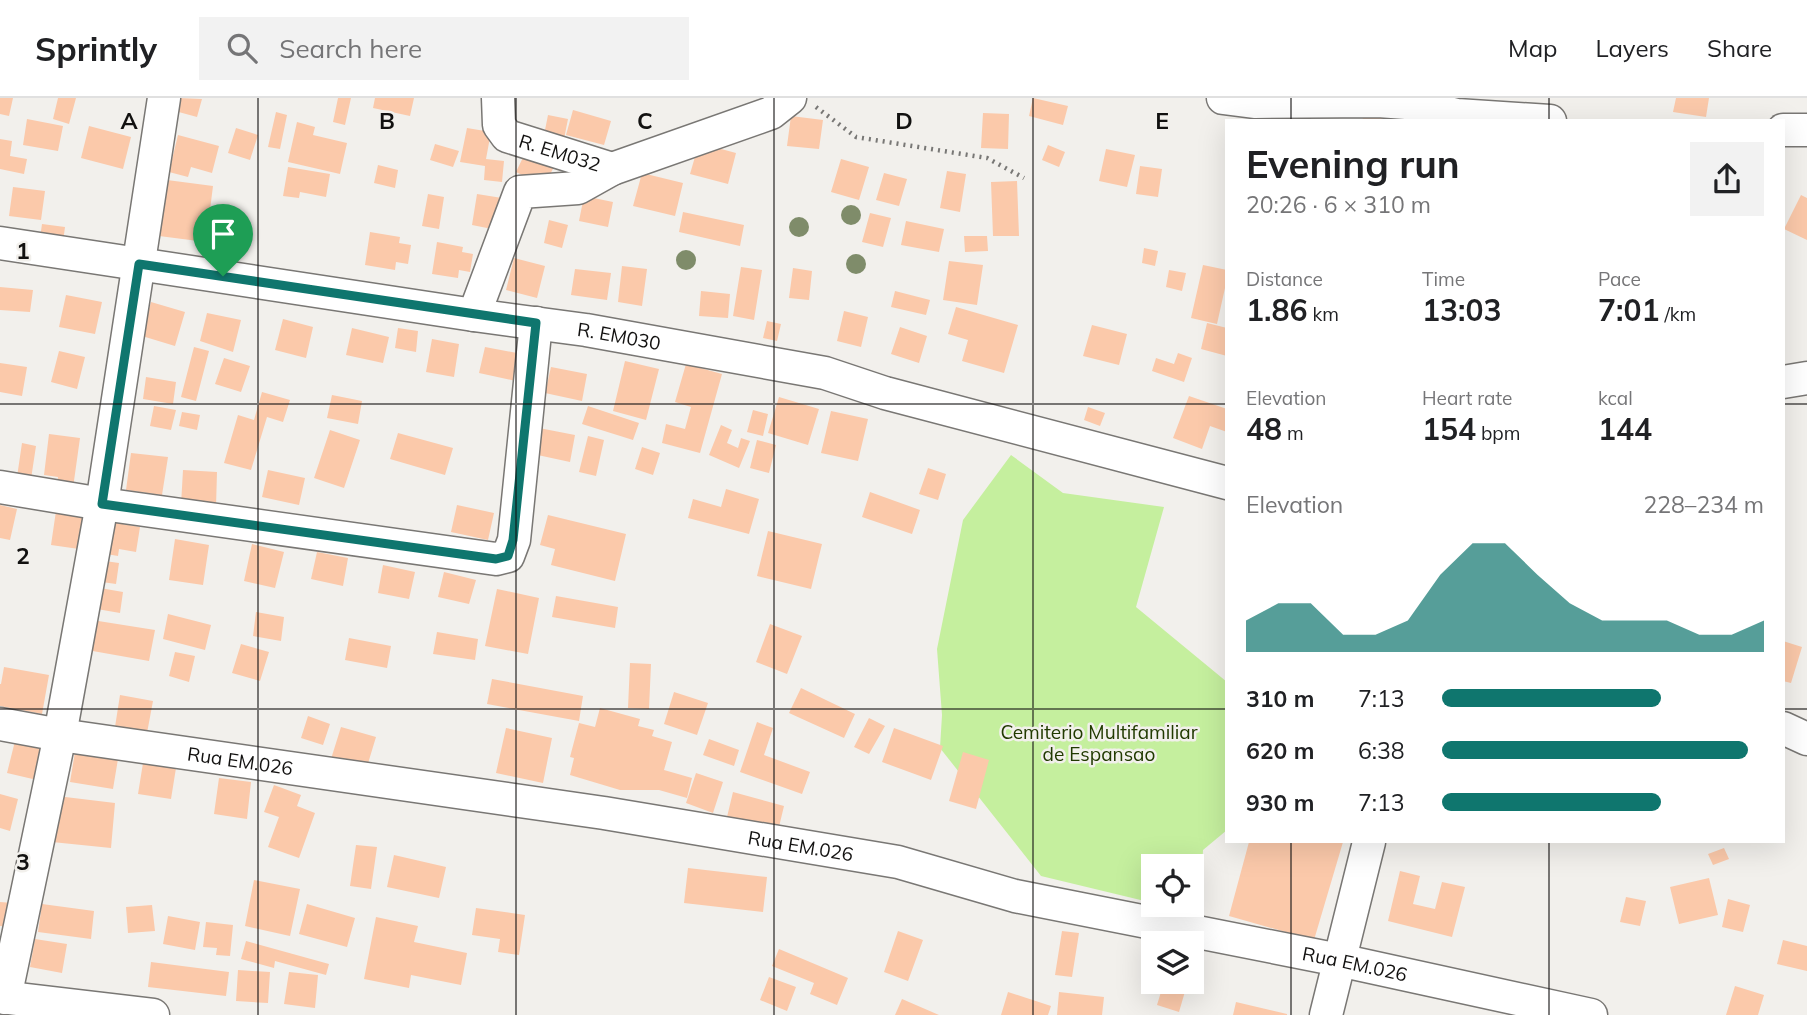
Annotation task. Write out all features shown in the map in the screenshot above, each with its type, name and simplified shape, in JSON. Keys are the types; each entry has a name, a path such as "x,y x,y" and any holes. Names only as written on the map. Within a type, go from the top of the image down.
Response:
{"street":[{"path":"149,1015 2,997 60,735 102,504 164,98"},
{"name":"R. EM032","path":"498,98 499,125 507,136 612,169"},
{"path":"1223,98 1254,102 1378,101 1461,106 1522,119"},
{"path":"1503,98 1526,119"},
{"path":"474,314 520,192 578,188 612,169 802,102"},
{"path":"1785,130 1807,130"},
{"name":"R. EM030","path":"0,243 586,330 825,373 886,393 1225,482"},
{"path":"0,486 102,504 496,559 508,556 513,540 536,323"},
{"path":"1785,382 1807,378"},
{"name":"Rua EM.026","path":"0,724 60,735 604,813 898,862 1016,896 1339,960 1591,1015"},
{"path":"1785,729 1807,739"},
{"path":"1326,1015 1368,843"}],"path":[{"path":"802,102 856,137 987,158 1024,178"}],"green space":[{"name":"Cemiterio Multifamiliar de Espansao","path":"1011,455 1063,493 1164,507 1136,607 1225,680 1225,832 1203,850 1203,854 1141,854 1141,900 1041,876 940,748 942,715 937,649 963,520"}],"building":[{"path":"0,98 13,98 9,116 0,114"},
{"path":"58,98 76,98 69,124 53,119"},
{"path":"178,98 202,99 197,117 175,111"},
{"path":"338,98 351,98 345,125 333,122"},
{"path":"375,98 414,98 410,116 373,108"},
{"path":"1033,98 1068,106 1063,125 1029,116"},
{"path":"1676,98 1709,98 1706,117 1673,112"},
{"path":"1387,108 1387,119 1363,119 1362,109"},
{"path":"573,110 611,121 604,145 566,135"},
{"path":"276,112 287,115 280,149 268,147"},
{"path":"983,113 1009,114 1008,149 981,148"},
{"path":"548,115 568,119 564,139 544,135"},
{"path":"791,116 823,120 819,149 787,146"},
{"path":"27,119 63,126 58,151 23,145"},
{"path":"297,122 315,127 313,135 347,143 340,174 288,162"},
{"path":"89,126 131,137 123,169 81,158"},
{"path":"236,128 258,135 250,160 228,153"},
{"path":"467,128 491,132 486,159 504,161 502,182 484,180 485,166 460,162"},
{"path":"178,135 219,146 212,173 191,167 188,177 169,172"},
{"path":"0,139 12,141 10,156 27,159 24,174 0,169"},
{"path":"699,143 736,153 728,184 690,174"},
{"path":"435,144 459,151 453,167 430,160"},
{"path":"1048,145 1065,152 1059,167 1042,160"},
{"path":"527,149 556,163 544,186 516,172"},
{"path":"1106,149 1135,155 1127,187 1099,181"},
{"path":"841,159 869,167 859,200 831,192"},
{"path":"378,165 398,170 395,188 374,183"},
{"path":"1140,166 1162,169 1158,197 1136,194"},
{"path":"288,167 330,174 326,197 300,192 299,198 283,196"},
{"path":"947,171 966,174 960,212 940,208"},
{"path":"642,173 683,183 675,216 633,206"},
{"path":"884,173 907,179 899,206 876,200"},
{"path":"167,180 213,186 206,242 159,236"},
{"path":"1017,181 1019,236 993,236 991,182"},
{"path":"13,187 45,191 41,220 9,216"},
{"path":"428,194 444,197 439,229 422,226"},
{"path":"477,194 502,198 497,230 472,225"},
{"path":"1801,195 1807,198 1807,240 1785,229"},
{"path":"584,196 613,202 608,227 579,221"},
{"path":"683,212 744,225 740,246 679,232"},
{"path":"870,213 891,218 883,247 862,242"},
{"path":"549,220 568,225 562,248 544,243"},
{"path":"906,221 944,229 939,252 901,245"},
{"path":"42,224 65,227 63,242 40,238"},
{"path":"370,232 400,237 399,243 411,245 408,264 396,262 395,270 365,265"},
{"path":"964,236 987,236 988,251 965,252"},
{"path":"437,242 463,247 462,252 473,254 470,272 459,270 458,278 432,274"},
{"path":"1144,248 1158,251 1155,266 1142,263"},
{"path":"514,258 545,266 537,298 506,290"},
{"path":"949,261 983,265 977,305 943,300"},
{"path":"1203,265 1225,270 1225,288 1217,324 1191,318"},
{"path":"622,266 647,269 642,306 618,302"},
{"path":"741,267 762,270 754,320 733,316"},
{"path":"793,268 812,271 809,300 789,298"},
{"path":"575,269 611,273 607,300 571,295"},
{"path":"1169,270 1186,273 1182,291 1166,287"},
{"path":"0,287 33,290 30,312 0,310"},
{"path":"701,291 730,294 728,318 699,316"},
{"path":"895,291 930,300 926,315 891,307"},
{"path":"66,295 102,302 95,334 59,327"},
{"path":"151,302 185,312 175,346 142,336"},
{"path":"956,307 1018,325 1004,373 962,361 968,340 948,334"},
{"path":"844,311 868,317 861,347 837,341"},
{"path":"207,313 241,320 233,352 200,341"},
{"path":"283,319 313,327 306,358 275,350"},
{"path":"767,321 781,324 777,341 763,338"},
{"path":"1207,323 1225,328 1225,355 1201,349"},
{"path":"1092,325 1127,334 1119,365 1083,356"},
{"path":"900,327 927,336 919,363 891,354"},
{"path":"352,328 389,337 383,363 346,355"},
{"path":"398,328 418,331 416,352 395,348"},
{"path":"432,339 459,344 454,377 426,372"},
{"path":"194,347 209,351 196,401 181,397"},
{"path":"485,347 522,354 516,381 479,373"},
{"path":"59,351 85,357 77,389 51,382"},
{"path":"1178,353 1192,358 1184,382 1152,371 1156,358 1174,364"},
{"path":"224,358 250,366 241,392 215,384"},
{"path":"625,361 659,369 646,420 613,411"},
{"path":"0,363 27,367 22,396 0,392"},
{"path":"686,364 722,374 700,453 662,443 666,424 685,429 691,407 675,402"},
{"path":"551,367 587,374 582,401 545,393"},
{"path":"146,377 176,382 173,404 143,399"},
{"path":"262,392 290,400 283,422 267,417 251,470 224,463 238,415 254,420"},
{"path":"332,395 362,401 358,424 327,418"},
{"path":"1189,396 1225,408 1225,431 1210,426 1202,449 1173,438"},
{"path":"779,397 819,409 808,445 768,433"},
{"path":"154,406 176,410 171,430 150,426"},
{"path":"588,406 639,423 633,440 582,424"},
{"path":"1088,407 1105,413 1100,426 1084,420"},
{"path":"753,410 768,414 763,436 747,432"},
{"path":"831,411 868,419 858,461 821,453"},
{"path":"182,412 200,415 197,430 179,426"},
{"path":"721,425 732,430 727,443 738,448 741,438 750,441 739,468 709,455"},
{"path":"539,428 575,435 570,462 533,454"},
{"path":"330,430 360,440 344,488 314,478"},
{"path":"398,433 453,448 445,475 390,459"},
{"path":"49,434 80,438 73,488 57,486 58,477 44,475"},
{"path":"588,436 604,440 596,476 579,472"},
{"path":"757,440 776,445 769,473 750,468"},
{"path":"22,443 36,446 31,479 17,477"},
{"path":"642,447 660,453 653,475 635,469"},
{"path":"131,453 168,457 162,495 126,490"},
{"path":"928,468 946,474 938,500 919,494"},
{"path":"183,470 217,472 216,507 181,505"},
{"path":"268,470 305,478 299,505 262,497"},
{"path":"726,489 759,499 749,534 688,518 693,499 721,507"},
{"path":"870,492 920,510 912,534 862,517"},
{"path":"0,505 17,509 10,540 0,538"},
{"path":"457,505 494,513 488,540 451,532"},
{"path":"56,511 84,516 79,549 51,545"},
{"path":"548,515 626,534 615,581 551,565 555,549 540,545"},
{"path":"111,522 140,527 136,552 119,549 118,556 106,554"},
{"path":"768,531 822,544 811,589 757,576"},
{"path":"175,539 209,545 203,585 169,580"},
{"path":"252,544 284,552 275,588 244,581"},
{"path":"317,552 348,558 343,586 311,579"},
{"path":"105,561 119,563 116,584 102,582"},
{"path":"383,565 415,572 409,599 378,593"},
{"path":"444,572 476,580 469,604 438,597"},
{"path":"100,588 123,592 120,613 97,609"},
{"path":"497,589 539,598 528,654 485,646"},
{"path":"556,596 618,607 615,628 552,617"},
{"path":"256,612 284,617 281,641 253,636"},
{"path":"168,614 211,625 205,650 163,639"},
{"path":"92,620 155,630 149,661 87,650"},
{"path":"770,624 802,636 787,674 756,662"},
{"path":"437,632 478,639 475,660 433,654"},
{"path":"349,638 391,646 387,668 345,660"},
{"path":"1785,642 1802,647 1791,683 1785,682"},
{"path":"241,644 269,652 260,681 232,673"},
{"path":"175,652 195,656 189,682 169,676"},
{"path":"630,663 651,664 649,709 628,708"},
{"path":"4,667 49,675 42,714 0,706 0,684"},
{"path":"492,679 583,696 579,721 487,704"},
{"path":"801,688 855,714 844,738 789,713"},
{"path":"674,692 708,703 697,735 664,724"},
{"path":"120,695 153,701 147,733 115,727"},
{"path":"600,708 640,719 638,726 654,730 652,736 672,742 664,770 692,778 687,798 659,790 620,790 570,775 574,758 570,757 579,723 595,727"},
{"path":"308,716 330,724 323,745 301,738"},
{"path":"869,718 885,726 869,754 854,747"},
{"path":"757,722 773,728 764,755 810,772 802,794 740,772"},
{"path":"341,727 376,737 366,770 331,759"},
{"path":"506,728 552,738 543,783 496,773"},
{"path":"894,728 943,746 931,780 882,762"},
{"path":"16,737 46,744 37,780 7,773"},
{"path":"709,739 739,750 734,766 703,755"},
{"path":"75,752 118,759 113,789 70,782"},
{"path":"963,752 989,760 976,809 949,801"},
{"path":"143,763 176,768 171,799 138,794"},
{"path":"696,773 723,782 713,813 686,803"},
{"path":"219,778 251,782 247,819 214,814"},
{"path":"274,785 301,795 297,806 315,813 299,858 268,847 279,817 264,812"},
{"path":"733,792 784,806 778,831 727,817"},
{"path":"0,794 18,799 10,831 0,828"},
{"path":"57,796 115,803 111,848 52,842"},
{"path":"1249,843 1343,843 1314,940 1229,916"},
{"path":"356,845 377,847 371,889 350,886"},
{"path":"1724,848 1729,859 1713,865 1708,854"},
{"path":"394,855 446,867 439,898 387,887"},
{"path":"688,868 767,877 763,912 684,903"},
{"path":"1400,871 1420,876 1413,904 1435,909 1442,882 1465,887 1452,937 1388,921"},
{"path":"1709,878 1718,915 1679,924 1670,887"},
{"path":"254,880 300,889 290,936 245,926"},
{"path":"1626,897 1646,901 1640,926 1620,922"},
{"path":"1728,899 1750,905 1743,932 1722,927"},
{"path":"0,902 13,903 11,927 0,926"},
{"path":"42,904 94,911 91,939 38,932"},
{"path":"307,904 355,918 347,947 299,934"},
{"path":"152,905 155,931 128,933 126,907"},
{"path":"476,908 525,915 519,955 498,952 500,939 472,935"},
{"path":"168,916 200,922 195,950 163,944"},
{"path":"376,917 418,926 414,942 467,953 461,985 411,975 409,988 364,979"},
{"path":"206,922 233,925 230,956 216,955 217,948 203,947"},
{"path":"898,931 923,940 908,981 884,972"},
{"path":"1062,931 1079,933 1072,977 1055,975"},
{"path":"35,939 67,944 62,973 30,967"},
{"path":"1783,940 1807,946 1807,971 1777,964"},
{"path":"246,941 329,964 326,975 275,961 274,968 241,959"},
{"path":"779,949 848,978 837,1005 810,994 814,983 772,966"},
{"path":"151,962 229,972 226,996 148,987"},
{"path":"238,970 270,972 268,1003 236,1001"},
{"path":"289,972 318,975 315,1008 284,1004"},
{"path":"769,977 796,987 787,1011 760,1000"},
{"path":"1735,986 1764,995 1758,1015 1726,1015"},
{"path":"1008,992 1051,1006 1048,1015 1001,1015"},
{"path":"1059,992 1104,997 1102,1015 1057,1015"},
{"path":"1160,994 1184,994 1179,1012 1157,1005"},
{"path":"902,999 939,1015 895,1015"},
{"path":"1236,1002 1287,1014 1287,1015 1233,1015"}],"route":[{"path":"139,264 223,276 536,323 513,540 508,556 496,559 102,504 139,264"}]}
